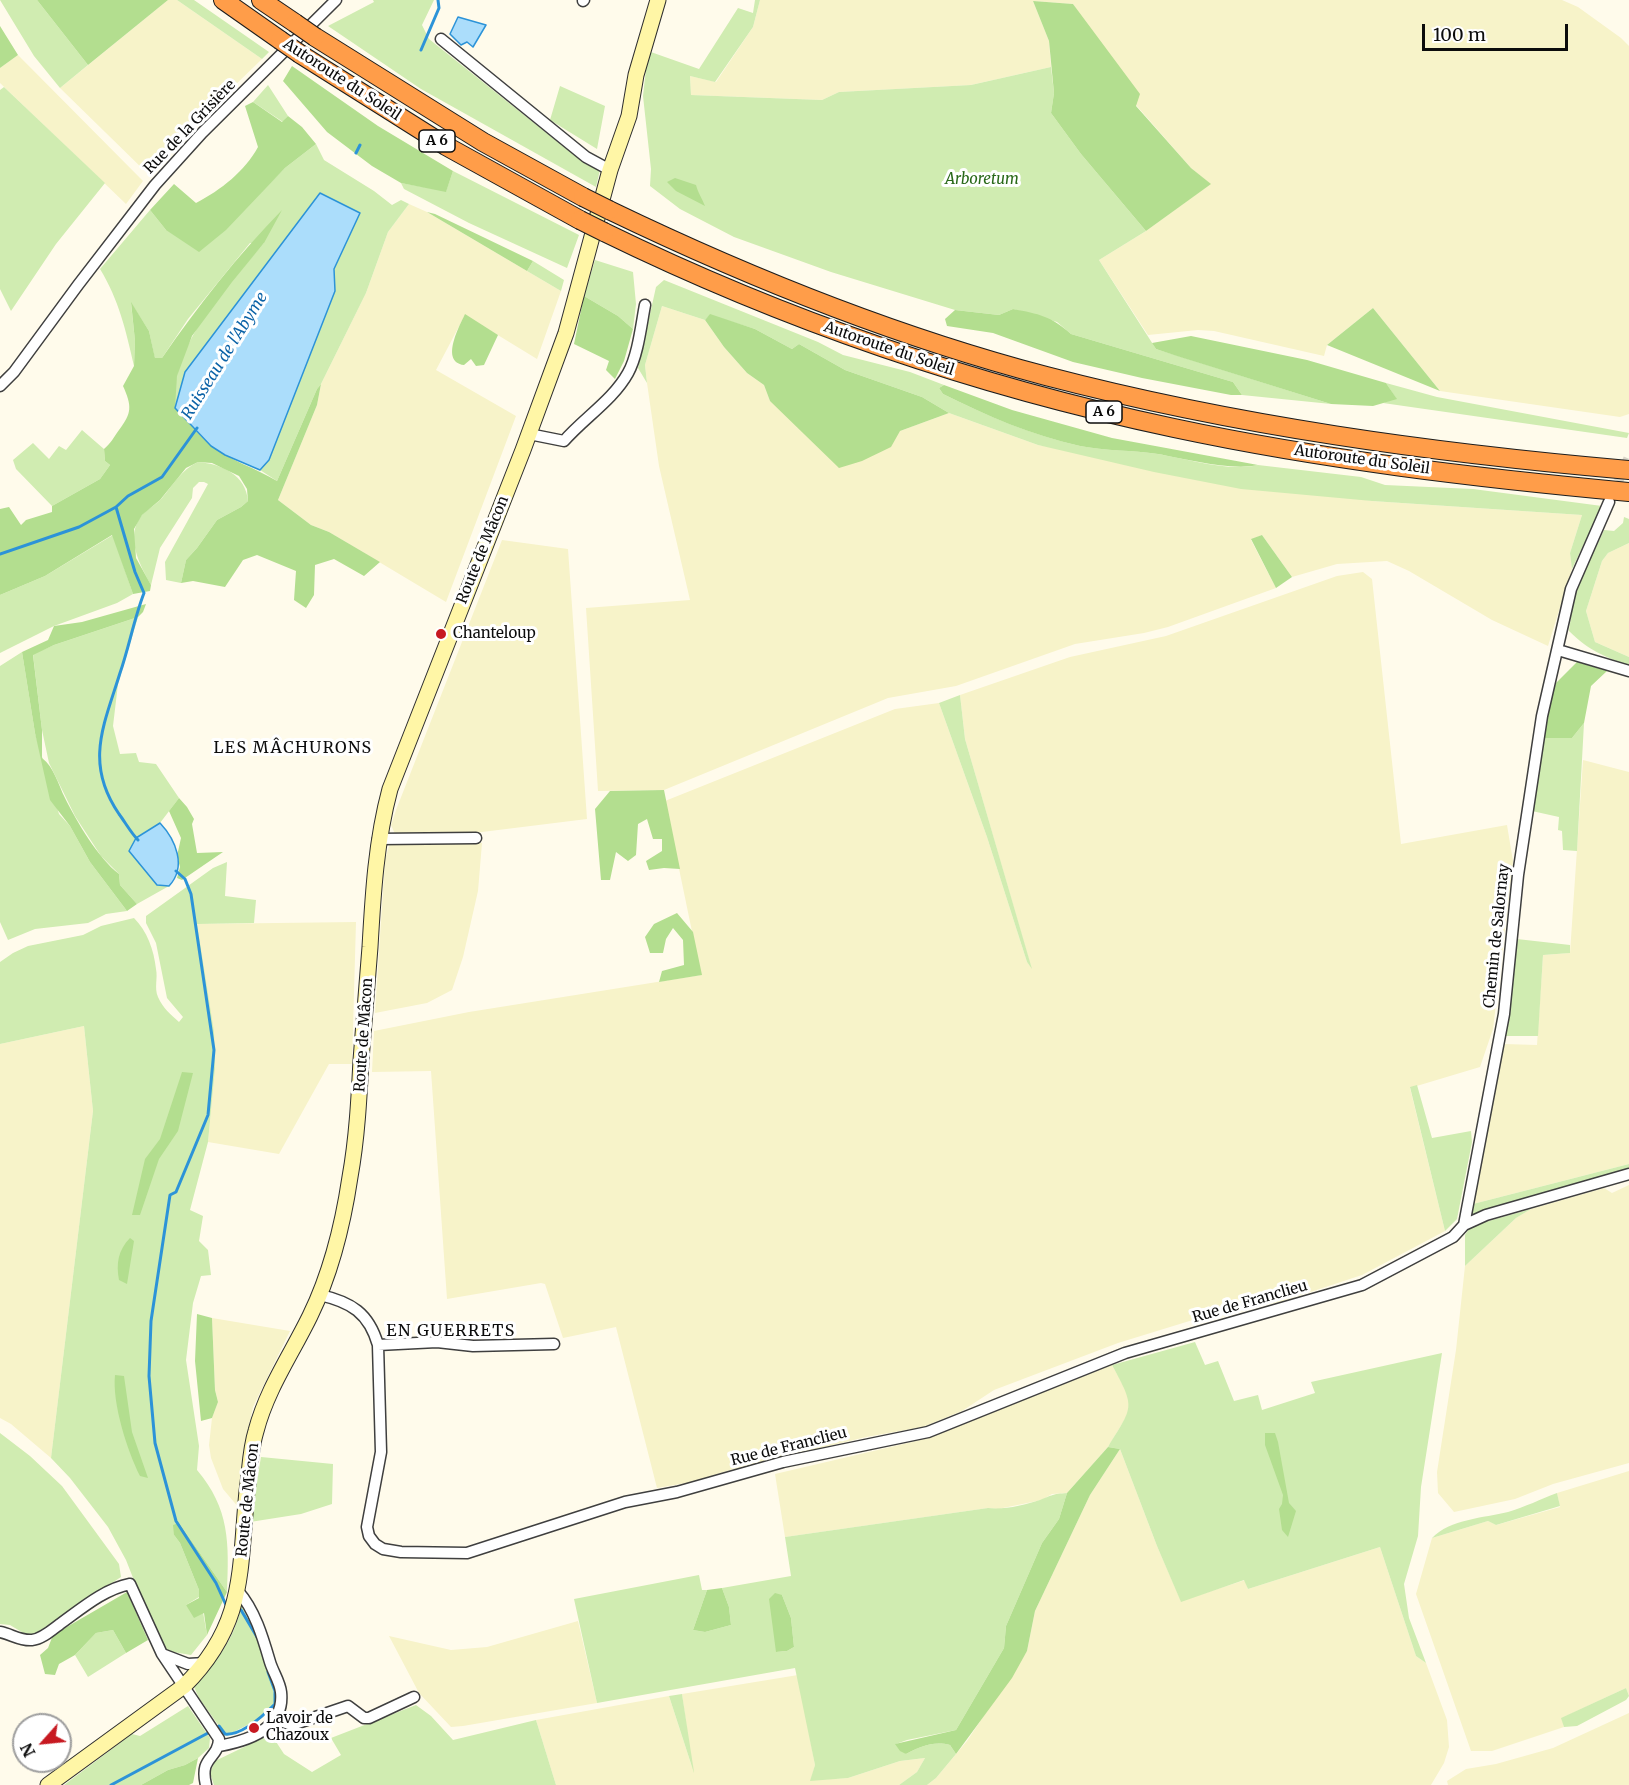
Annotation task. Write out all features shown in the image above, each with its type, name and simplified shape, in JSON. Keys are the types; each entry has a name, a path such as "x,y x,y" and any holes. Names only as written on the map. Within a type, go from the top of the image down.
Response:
{"highway":[{"name":"Autoroute du Soleil","path":"223,0 300,54 446,146 580,219 604,220 690,248 796,294 923,339 1045,376 1254,422 1402,445 1629,470"},
{"name":"Autoroute du Soleil","path":"261,0 315,37 483,142 583,197 604,220 676,267 786,313 924,362 1039,396 1175,429 1379,464 1629,492"}],"street":[{"name":"Rue de la Grisière","path":"0,386 14,372 154,186 202,133 336,0"},
{"name":"Route de Mâcon","path":"48,1785 184,1686 205,1663 220,1641 235,1604 250,1455 255,1431 266,1400 320,1294 339,1236 351,1177 357,1130 378,839 390,789 529,434 566,333 604,220 610,170 629,116 636,75 658,0"},
{"path":"441,39 586,157 610,170"},
{"path":"529,434 564,441 605,401 628,374 645,305"},
{"name":"Chemin de Salornay","path":"1464,1225 1504,1014 1518,874 1540,728 1571,589 1609,502"},
{"path":"1558,650 1629,671"},
{"path":"378,839 476,838"},
{"path":"1464,1225 1503,1210 1629,1174"},
{"name":"Rue de Franclieu","path":"320,1294 349,1305 362,1314 373,1328 378,1345 381,1452 367,1527 369,1536 375,1544 384,1549 401,1552 467,1553 625,1502 677,1492 783,1462 928,1432 1125,1353 1362,1285 1453,1237 1464,1225"},
{"path":"378,1345 437,1342 473,1346 554,1344"},
{"path":"0,1632 23,1640 35,1640 119,1586 130,1584 162,1654 219,1739 219,1746 209,1758 203,1772 206,1785"},
{"path":"219,1746 257,1736 274,1719 281,1708 281,1690 248,1603 235,1604"},
{"path":"162,1654 188,1664 205,1663"},
{"path":"274,1719 292,1725 348,1706 364,1718 369,1718 414,1698"}],"shaded area":[{"path":"168,0 177,0 262,59 192,127 150,176 60,88"},
{"path":"760,0 1562,0 1578,7 1629,46 1629,414 1620,417 1440,391 1373,308 1327,345 1324,356 1214,331 1198,330 1148,335 1099,260 1146,231 1210,184 1191,168 1136,105 1073,4 1033,1 1049,41 1051,67 971,85 839,92 822,100 691,95 690,76 716,82 753,27"},
{"path":"18,55 143,181 126,204 0,83 0,68"},
{"path":"409,204 427,212 561,291 537,359 465,315 436,370 516,416 446,602 329,532 311,525 278,500 317,405 321,384 366,293 388,232"},
{"path":"662,306 705,320 724,347 747,373 764,385 770,401 900,431 949,413 1038,445 1372,501 1582,515 1570,553 1572,569 1548,646 1492,620 1409,571 1387,561 1337,564 1292,577 1262,535 1251,540 1276,588 1168,627 1075,644 956,686 888,698 664,790 598,791 586,608 690,600 659,466 645,365"},
{"path":"502,540 568,549 587,819 474,833 395,834 391,825 396,810"},
{"path":"1629,543 1629,657 1595,642 1586,611 1602,561 1608,553"},
{"path":"1363,572 1372,579 1401,844 1507,825 1513,861 1493,1029 1480,1067 1410,1088 1445,1231 1362,1275 1280,1302 1209,1315 1118,1343 994,1390 962,1411 923,1427 866,1437 730,1470 692,1482 657,1488 616,1327 563,1338 545,1284 541,1283 447,1299 431,1071 372,1072 374,1031 469,1012 701,975 665,801 895,709 939,703 987,837 1027,962 1031,967 965,739 960,695 1070,657 1166,636 1337,576"},
{"path":"1583,760 1629,772 1629,1164 1473,1204 1504,1044 1537,1045 1543,955 1570,953"},
{"path":"390,843 482,843 478,891 463,957 452,990 427,1003 375,1013 385,859"},
{"path":"356,922 352,1064 329,1064 279,1154 208,1142 215,1069 197,924"},
{"path":"84,1026 93,1111 51,1458 11,1424 0,1418 0,1044"},
{"path":"1629,1185 1629,1463 1553,1484 1515,1499 1454,1512 1438,1493 1437,1472 1456,1350 1465,1266 1516,1218 1531,1209 1604,1188 1612,1193"},
{"path":"212,1318 290,1331 253,1407 239,1508 223,1489 211,1458 209,1445 212,1418 218,1402 215,1390"},
{"path":"1112,1365 1126,1390 1130,1404 1128,1414 1108,1447 1067,1493 1052,1494 1042,1500 998,1509 988,1508 785,1537 775,1474 929,1438"},
{"path":"1120,1449 1181,1601 1245,1580 1248,1589 1380,1547 1416,1656 1426,1663 1447,1720 1449,1747 1444,1763 1431,1785 927,1785 936,1778 967,1741 1027,1651 1035,1611 1090,1495"},
{"path":"1629,1471 1629,1696 1626,1688 1562,1718 1564,1727 1492,1751 1471,1751 1416,1594 1432,1538 1488,1521 1496,1525 1560,1507 1557,1493"},
{"path":"578,1621 597,1703 451,1727 419,1693 389,1636 451,1650 487,1647"},
{"path":"798,1675 815,1765 811,1780 848,1778 900,1761 925,1758 917,1772 899,1785 556,1785 536,1720 669,1696 692,1767 682,1694"},
{"path":"1629,1713 1629,1785 1448,1785 1447,1781 1466,1769 1496,1764 1553,1748"}],"green space":[{"path":"0,0 37,0 88,65 60,88 34,56"},
{"path":"37,0 168,0 88,65"},
{"path":"177,0 194,0 269,52 262,59"},
{"path":"373,0 434,0 422,25 429,39 584,163 600,170 596,187 421,89 328,26 374,2"},
{"name":"Arboretum","path":"755,0 760,0 753,27 715,82 690,76 691,95 822,100 839,92 971,85 1051,67 1054,93 1051,113 1081,154 1146,231 1099,260 1156,349 1331,404 1242,395 1233,382 1071,334 1057,322 1013,309 999,315 955,310 831,272 734,237 680,209 650,186 651,169 643,96 648,51 699,69 738,8 753,13"},
{"path":"1033,1 1073,4 1140,94 1136,106 1191,168 1211,184 1146,231 1081,154 1051,113 1054,93 1049,41"},
{"path":"0,26 18,55 0,68"},
{"path":"292,66 378,126 453,171 446,192 401,183 372,166 327,132 283,81"},
{"path":"268,85 288,116 283,122 253,102"},
{"path":"560,86 605,106 597,149 550,120"},
{"path":"4,87 105,183 56,244 11,311 0,289 0,90"},
{"path":"253,102 282,122 288,116 302,127 316,144 285,168 226,230 199,252 166,230 150,210 174,184 196,203 223,186 239,172 258,147 245,106"},
{"path":"316,144 324,160 392,205 401,200 409,204 388,232 366,293 317,389 277,481 260,470 225,455 175,408 177,375 191,338 225,288 264,243 250,243 188,319 162,358 155,359 149,331 131,303 135,341 134,366 117,304 100,269 150,210 166,230 257,196 285,168"},
{"path":"453,171 579,235 567,268 469,223 404,189 401,183 446,191"},
{"path":"675,178 696,185 705,206 676,191 667,182"},
{"path":"282,210 264,243 192,336 177,376 175,408 218,451 277,481 321,384 317,405 278,500 311,525 329,532 380,562 364,576 334,559 315,565 314,595 306,608 294,600 296,571 257,555 243,560 225,587 193,581 181,583 186,560 217,520 248,501 247,489 239,476 212,463 198,462 186,468 160,500 142,515 134,529 136,558 151,585 150,591 133,594 112,535 45,576 0,595 0,509 9,507 21,525 26,520 52,512 52,506 100,479 110,465 105,461 104,449 123,424 129,409 123,386 134,366 135,341 131,302 149,331 155,358 162,358 249,245"},
{"path":"427,212 435,214 533,261 527,271"},
{"path":"595,260 633,272 636,304 633,329 618,316 584,296"},
{"path":"533,261 564,280 561,291 527,271"},
{"path":"664,280 818,342 843,355 910,372 944,385 939,388 943,394 976,410 1027,431 1062,442 1100,449 1158,454 1221,466 1258,465 1361,477 1385,485 1473,489 1602,506 1572,569 1570,553 1582,515 1372,501 1241,489 1154,472 1038,445 949,413 922,397 845,370 799,344 792,349 755,329 710,315 705,320 662,306 645,365 647,383 638,368 656,287"},
{"path":"584,296 618,316 633,329 624,361 615,379 606,370 609,361 574,344"},
{"path":"1373,308 1440,391 1327,345"},
{"path":"1013,309 1044,317 1057,323 1071,334 1233,382 1242,395 1231,395 1142,378 1073,362 993,333 947,326 945,319 955,310 999,315"},
{"path":"465,314 498,335 484,365 476,366 471,359 464,365 453,358 453,343"},
{"path":"710,314 755,329 792,349 799,344 845,370 922,397 949,413 900,431 891,447 862,461 839,468 770,401 764,385 747,373 724,347 705,320"},
{"path":"1191,336 1307,360 1386,383 1397,399 1373,406 1331,404 1156,349 1152,343"},
{"path":"1386,383 1437,397 1629,433 1627,438 1383,403 1396,398"},
{"path":"944,385 1012,410 1112,438 1258,465 1235,467 1158,454 1089,448 1062,442 1010,424 943,394 939,388"},
{"path":"82,430 104,449 105,461 110,465 100,479 52,506 16,469 13,460 33,443 49,459 59,446 66,450"},
{"path":"198,462 216,465 231,472 243,484 248,501 217,520 186,560 181,583 166,580 165,562 208,484 199,482 193,488 192,498 160,548 151,585 136,551 134,533 136,524 182,473"},
{"path":"1624,517 1629,519 1629,543 1608,553 1602,561 1586,611 1595,642 1629,657 1629,666 1590,648 1569,631 1574,594 1604,530 1614,531 1623,523"},
{"path":"113,535 133,594 117,603 54,626 0,653 0,595 45,576"},
{"path":"1262,535 1292,577 1276,588 1251,539"},
{"path":"146,604 138,617 54,645 33,655 42,730 42,758 53,771 70,808 89,839 103,859 119,874 120,885 137,904 127,911 90,862 70,826 50,800 35,733 22,652 48,640 54,626 82,622"},
{"path":"138,617 118,684 113,726 120,754 136,753 139,762 156,764 179,798 160,823 136,838 157,885 169,886 137,904 120,885 119,874 101,856 75,816 49,763 42,730 33,654"},
{"path":"22,652 35,733 59,814 70,826 90,862 127,911 106,914 88,923 35,929 8,940 0,922 0,666"},
{"path":"1577,662 1607,671 1591,686 1584,723 1572,738 1543,738 1547,711 1556,683"},
{"path":"960,695 965,739 1032,969 1027,962 987,837 939,703"},
{"path":"1584,723 1577,851 1563,850 1562,831 1558,830 1559,817 1532,811 1543,738 1572,738"},
{"path":"664,790 680,869 649,870 646,861 662,851 662,839 653,839 647,819 638,824 636,855 628,861 616,852 610,880 601,880 595,809 610,791"},
{"path":"179,798 194,819 192,824 197,853 223,852 182,880 177,878 180,867 177,856 181,838 169,811"},
{"path":"227,862 225,896 256,900 254,923 197,924 214,1032 215,1069 208,1142 190,1210 203,1216 199,1241 208,1250 211,1275 201,1276 193,1303 186,1360 199,1446 197,1470 216,1499 225,1527 228,1558 227,1592 179,1523 174,1535 180,1543 199,1590 199,1597 186,1605 203,1612 207,1635 191,1655 167,1651 152,1626 126,1560 108,1527 70,1478 51,1458 93,1111 84,1026 0,1044 0,962 28,946 83,935 101,926 134,918 143,929 152,948 158,997 164,1008 179,1022 183,1017 167,998 156,943 146,923 146,916 213,868"},
{"path":"677,913 693,932 702,975 659,982 662,971 684,965 683,940 673,928 666,939 663,953 650,953 645,937 654,924"},
{"path":"1517,939 1570,945 1570,953 1543,955 1538,1036 1504,1036 1510,1013"},
{"path":"182,1072 193,1073 178,1131 159,1159 140,1215 132,1215 145,1159 160,1139"},
{"path":"1417,1085 1432,1138 1471,1131 1472,1142 1457,1219 1445,1231 1410,1087"},
{"path":"1629,1164 1629,1170 1469,1218 1473,1204"},
{"path":"1531,1209 1516,1218 1465,1266 1465,1235 1471,1226"},
{"path":"130,1238 134,1241 127,1284 119,1280 118,1263 120,1252"},
{"path":"197,1314 212,1318 215,1390 218,1402 212,1418 201,1421 195,1361"},
{"path":"1195,1342 1205,1365 1218,1361 1234,1401 1258,1395 1262,1410 1315,1393 1311,1382 1442,1353 1421,1487 1418,1536 1404,1584 1409,1618 1426,1663 1416,1656 1380,1547 1248,1589 1244,1580 1181,1602 1120,1449 1108,1447 1127,1415 1128,1407 1125,1391 1112,1365"},
{"path":"115,1375 124,1376 132,1432 148,1478 140,1476 130,1453 118,1412"},
{"path":"0,1433 30,1456 62,1486 119,1564 121,1577 30,1637 10,1625 0,1624"},
{"path":"1265,1433 1275,1433 1289,1503 1296,1511 1288,1537 1282,1530 1279,1509 1283,1495 1265,1445"},
{"path":"1108,1447 1120,1449 1090,1495 1035,1611 1027,1651 1012,1678 956,1754 950,1745 938,1744 922,1747 906,1754 900,1751 895,1744 956,1730 1004,1648 1006,1626 1042,1543 1059,1519 1067,1493"},
{"path":"261,1457 333,1464 332,1504 301,1514 250,1522"},
{"path":"1067,1493 1059,1519 1042,1543 1006,1626 1004,1648 956,1730 896,1744 906,1754 928,1745 950,1745 956,1754 927,1785 899,1785 917,1772 925,1758 900,1761 848,1778 810,1781 815,1765 795,1668 597,1703 574,1599 699,1575 702,1590 707,1590 693,1630 705,1632 731,1625 729,1607 722,1588 791,1576 785,1537 988,1508 1014,1507","holes":["782,1595 791,1618 794,1647 787,1651 777,1652"]},
{"path":"1557,1493 1560,1506 1496,1525 1488,1521 1432,1538 1458,1523 1508,1512"},
{"path":"179,1523 227,1592 207,1635 204,1613 194,1618 186,1605 199,1598 199,1590 180,1543 174,1535 173,1525"},
{"path":"722,1588 729,1607 731,1625 705,1632 693,1630 707,1590"},
{"path":"127,1592 148,1640 126,1653 113,1630 96,1633 75,1655 59,1664 55,1675 45,1674 40,1655 48,1648 53,1635"},
{"path":"775,1593 782,1595 791,1618 794,1647 787,1651 776,1652 769,1599"},
{"path":"241,1605 258,1640 271,1680 275,1704 259,1719 226,1736 199,1698 194,1687 217,1659 229,1639"},
{"path":"113,1630 126,1653 88,1677 75,1655 96,1633"},
{"path":"1626,1688 1629,1696 1626,1700 1577,1726 1564,1727 1561,1718"},
{"path":"682,1694 694,1772 694,1773 669,1696"},
{"path":"416,1705 431,1716 453,1740 536,1720 556,1785 214,1785 210,1773 215,1761 271,1734 284,1754 312,1772 341,1755 331,1738"},
{"path":"188,1706 210,1738 209,1748 198,1758 168,1770 141,1785 64,1785 132,1734 140,1736"},
{"path":"198,1758 193,1783 189,1785 141,1785 168,1770"}],"water":[{"path":"458,17 486,25 473,47 467,42 461,45 450,34"},
{"path":"320,193 360,213 334,269 335,291 269,460 260,470 225,455 211,446 175,408 185,372"},
{"path":"160,823 171,837 177,854 177,871 169,886 157,885 129,851 136,838"}],"waterway":[{"name":"Ruisseau de l'Abyme","path":"421,50 439,8 438,0"},
{"name":"Ruisseau de l'Abyme","path":"356,153 360,145"},
{"path":"0,554 79,527 116,507 128,496 162,477 197,428"},
{"path":"116,507 135,572 144,593 103,727 100,761 102,778 108,795 138,840"},
{"path":"176,871 185,879 191,894 214,1050 208,1115 176,1192 170,1195 151,1321 149,1376 155,1443 176,1521 216,1583 226,1605"},
{"path":"237,1609 241,1610 257,1637"},
{"path":"219,1726 225,1734 238,1732 252,1724 275,1704 275,1691 268,1672"},
{"path":"111,1785 208,1733"}],"tunnel":[{"path":"1612,495 1629,457"}],"place":[{"name":"Chanteloup","path":"441,634"},
{"name":"Lavoir de Chazoux","path":"254,1728"}],"district":[{"name":"LES MÂCHURONS","path":"293,748"},
{"name":"EN GUERRETS","path":"451,1331"}]}
